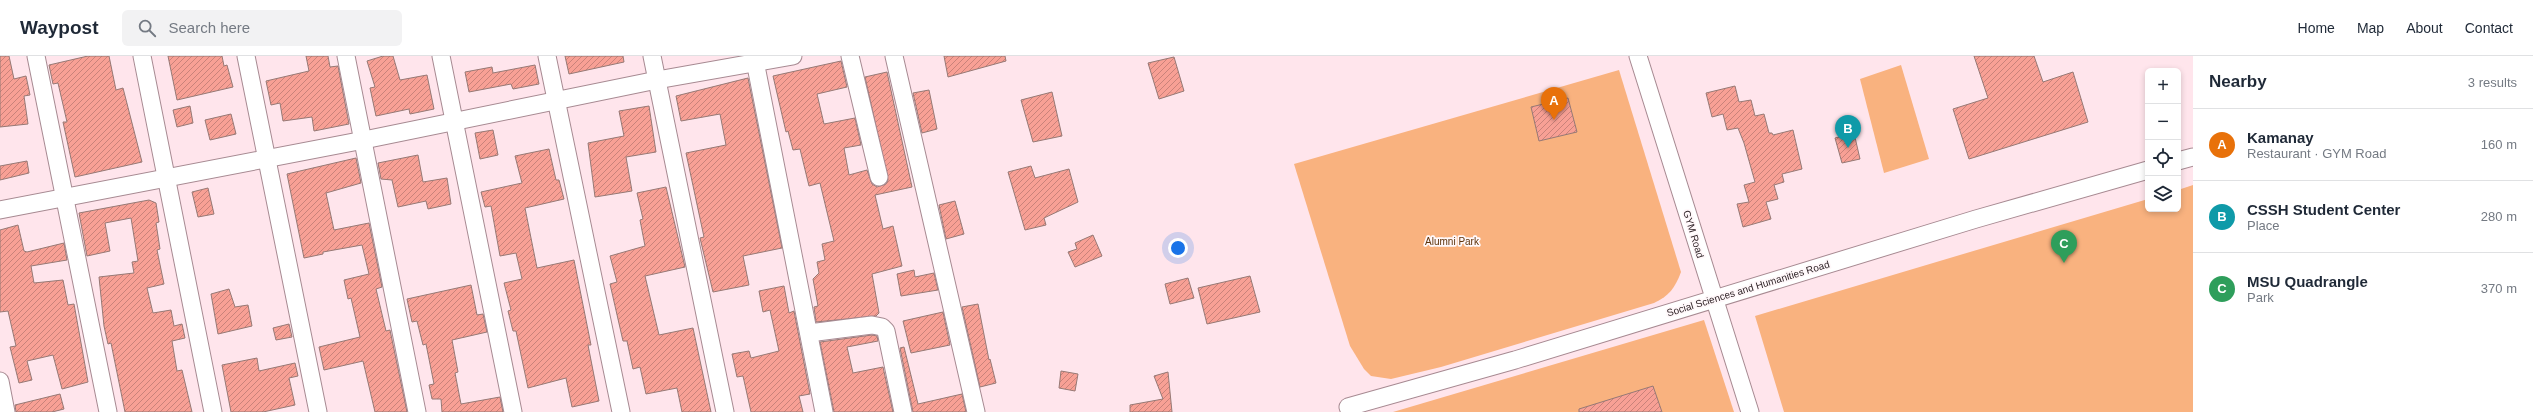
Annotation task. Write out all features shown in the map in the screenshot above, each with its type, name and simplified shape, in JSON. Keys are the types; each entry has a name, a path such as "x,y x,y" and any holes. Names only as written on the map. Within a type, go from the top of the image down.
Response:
{"street":[{"path":"36,56 108,412"},
{"path":"142,56 213,412"},
{"path":"246,56 318,412"},
{"path":"346,56 364,140 417,412"},
{"path":"441,56 513,412"},
{"path":"547,56 621,412"},
{"path":"652,56 725,412"},
{"path":"0,210 364,140 755,59 793,56"},
{"path":"850,56 879,177"},
{"path":"894,56 976,412"},
{"name":"GYM Road","path":"1638,56 1750,412"},
{"path":"755,59 824,412"},
{"path":"2181,160 2193,157"},
{"name":"Social Sciences and Humanities Road","path":"1349,410 1714,298 2145,171"},
{"path":"809,333 872,325 882,327 886,331 903,412"},
{"path":"0,381 6,412"}],"green space":[{"path":"1901,65 1929,159 1884,173 1860,79"},
{"name":"Alumni Park","path":"1619,70 1681,272 1671,291 1654,303 1441,367 1391,379 1371,376 1364,369 1350,346 1294,164"},
{"path":"2193,185 2193,412 1784,412 1755,316 2145,200 2145,212 2181,212 2181,189"},
{"path":"1704,320 1734,412 1393,412"}],"building":[{"path":"0,56 9,56 14,79 26,76 30,95 24,96 28,124 0,127"},
{"path":"88,56 109,56 116,90 123,88 142,162 75,177 63,122 67,122 58,83 53,84 49,65"},
{"path":"168,56 222,56 224,66 227,65 233,87 177,100"},
{"path":"306,56 328,56 330,67 338,66 349,124 314,131 312,117 283,121 280,103 271,105 266,81 309,71"},
{"path":"383,56 393,56 400,80 427,75 434,109 410,114 409,109 376,116 370,88 375,87 367,61"},
{"path":"565,56 623,56 624,62 569,74"},
{"path":"944,56 1005,56 1006,61 948,77"},
{"path":"1974,56 2034,56 2043,82 2073,72 2088,122 1969,159 1953,109 1988,98"},
{"path":"1174,57 1184,91 1159,99 1148,63"},
{"path":"841,61 847,87 817,94 824,124 855,118 861,145 844,148 849,175 867,170 872,184 877,187 886,184 888,180 865,77 887,72 912,187 875,195 883,229 893,226 902,266 872,274 879,313 876,316 816,322 814,307 818,306 813,279 819,273 817,262 825,260 822,244 834,241 820,183 809,186 800,149 793,150 788,131 786,132 773,76"},
{"path":"535,65 539,84 513,89 511,84 469,92 465,72 492,67 493,73"},
{"path":"748,78 782,248 743,256 749,285 713,292 700,238 704,237 686,153 726,145 720,114 681,121 676,96"},
{"path":"1735,86 1739,102 1751,100 1755,116 1764,114 1769,133 1772,133 1773,135 1793,130 1802,169 1782,174 1784,182 1774,185 1778,199 1766,202 1771,219 1743,227 1737,204 1749,202 1744,185 1755,182 1744,143 1738,128 1727,130 1723,114 1712,117 1706,93"},
{"path":"929,90 937,129 922,133 913,93"},
{"path":"1052,92 1062,136 1033,142 1021,100"},
{"path":"1568,98 1577,132 1539,141 1531,107"},
{"path":"190,106 193,123 177,127 173,110"},
{"path":"649,106 656,152 626,157 632,191 595,197 588,143 624,136 619,111"},
{"path":"231,114 236,134 210,140 205,120"},
{"path":"493,130 498,155 480,159 475,133"},
{"path":"1854,133 1860,159 1842,163 1835,138"},
{"path":"549,149 556,180 559,180 564,199 525,208 537,268 574,260 591,345 588,345 599,401 572,407 566,378 528,388 516,331 513,331 508,311 511,310 504,283 522,279 516,253 500,256 491,206 485,207 481,192 522,183 515,156"},
{"path":"418,155 423,182 447,178 451,204 428,209 426,201 398,207 392,180 381,179 378,163"},
{"path":"356,158 361,183 326,193 334,230 369,223 382,287 376,289 386,331 390,330 407,412 375,412 363,361 324,370 319,347 360,337 351,298 348,299 344,280 369,274 362,245 323,252 323,254 304,258 287,174"},
{"path":"27,161 29,173 0,180 0,166"},
{"path":"1031,166 1035,178 1069,169 1078,202 1044,218 1046,225 1025,230 1008,172"},
{"path":"666,187 685,267 645,276 659,335 693,328 711,412 682,412 677,388 646,394 640,367 633,369 627,341 623,341 610,284 617,282 610,256 645,246 640,220 643,219 637,193"},
{"path":"208,188 214,214 198,217 192,192"},
{"path":"149,200 156,203 159,222 156,223 160,249 157,250 164,284 147,288 153,313 171,310 174,326 182,324 185,338 172,341 177,371 182,370 192,412 125,412 111,343 108,344 104,326 99,277 134,273 132,262 138,261 131,218 105,223 110,251 87,256 79,213"},
{"path":"955,201 964,234 946,239 939,205"},
{"path":"18,225 24,251 27,252 64,243 67,260 31,266 34,283 63,280 68,305 74,304 88,382 62,389 53,355 27,361 32,380 19,383 10,347 16,346 8,311 0,312 0,230"},
{"path":"1093,235 1102,256 1075,267 1068,252 1077,249 1075,243"},
{"path":"914,270 915,277 934,273 938,290 901,296 897,274"},
{"path":"1250,276 1260,312 1207,324 1198,288"},
{"path":"1188,278 1194,298 1170,304 1165,284"},
{"path":"471,285 477,315 483,314 487,332 452,340 458,372 455,373 461,404 500,397 503,412 442,412 441,399 432,399 429,385 434,384 426,344 423,345 417,321 412,322 407,299"},
{"path":"784,286 789,313 794,311 810,394 799,396 803,412 751,412 743,376 737,377 732,354 749,351 751,358 779,351 770,310 763,312 759,291"},
{"path":"229,289 235,307 248,305 252,326 218,334 211,294"},
{"path":"978,304 989,360 990,359 996,383 980,387 962,307"},
{"path":"943,312 950,345 911,353 903,321"},
{"path":"289,324 292,337 276,340 273,328"},
{"path":"872,335 877,336 878,341 847,347 853,373 883,367 893,412 834,412 820,342"},
{"path":"904,347 918,404 962,394 966,412 913,412 900,348"},
{"path":"257,358 259,371 295,363 298,376 289,378 295,405 263,412 231,412 222,365"},
{"path":"1061,371 1078,374 1075,391 1059,388"},
{"path":"1168,372 1172,412 1130,412 1130,405 1163,399 1154,376"},
{"path":"1653,386 1662,412 1579,412 1579,409"},
{"path":"60,394 64,409 52,412 16,412 15,405"}],"place":[{"name":"Kamanay","path":"1554,120"},
{"name":"CSSH Student Center","path":"1848,148"},
{"name":"MSU Quadrangle","path":"2064,263"}]}
